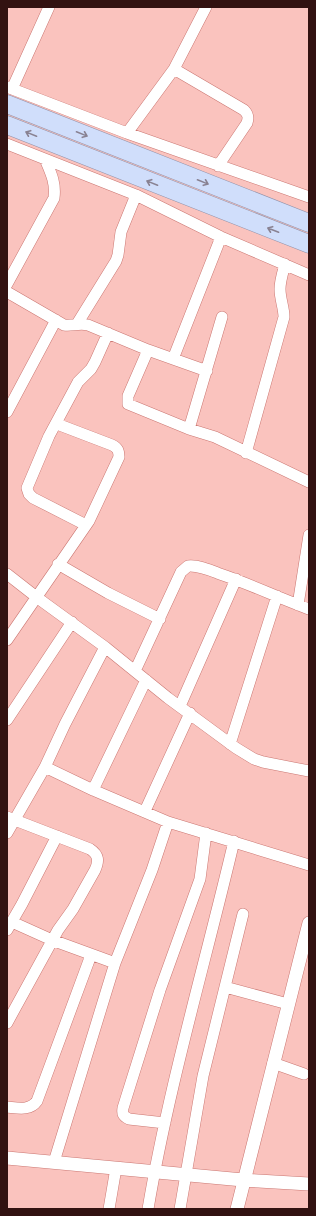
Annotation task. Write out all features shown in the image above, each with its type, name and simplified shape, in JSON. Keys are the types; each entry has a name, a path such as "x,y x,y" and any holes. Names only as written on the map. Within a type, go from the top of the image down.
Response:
{"highway":[{"path":"9,93 309,223"},
{"path":"7,125 309,244"}],"street":[{"path":"49,7 9,93 127,133 309,198"},
{"path":"127,133 174,69 206,7"},
{"path":"174,69 244,110 247,114 249,119 247,123 218,166"},
{"path":"7,144 136,195 221,237 309,275"},
{"path":"7,284 54,198 54,181 45,159"},
{"path":"77,324 116,261 121,232 136,195"},
{"path":"173,359 221,237"},
{"path":"246,453 284,317 284,308 280,290 285,264"},
{"path":"7,292 64,325 88,325 148,350 207,371"},
{"path":"189,429 222,317"},
{"path":"7,412 56,320"},
{"path":"86,525 33,498 29,494 27,488 49,436 78,382 91,369 108,333"},
{"path":"148,350 128,396 128,404 189,429 215,437 309,482"},
{"path":"7,640 86,525 96,508 119,457 117,448 112,445 56,424"},
{"path":"298,605 309,535"},
{"path":"58,564 108,593 160,619"},
{"path":"134,671 181,572 188,566 193,565 236,579 309,609"},
{"path":"7,574 105,647 230,744 247,755 263,762 309,771"},
{"path":"180,706 236,579"},
{"path":"230,744 277,596"},
{"path":"7,720 72,622"},
{"path":"7,833 11,818 45,767 68,718 105,647"},
{"path":"93,790 146,680"},
{"path":"145,811 190,713"},
{"path":"45,767 93,790 168,822 309,865"},
{"path":"7,1023 52,940 73,909 98,863 98,858 95,852 11,818"},
{"path":"54,1162 115,963 152,870 168,822"},
{"path":"165,1123 124,1117 122,1114 160,990 200,879 206,833"},
{"path":"57,836 10,926 115,963"},
{"path":"148,1209 154,1172 190,1012 234,842"},
{"path":"180,1209 203,1076 243,914"},
{"path":"236,1209 288,1004 304,962 309,923"},
{"path":"7,1107 28,1108 34,1106 37,1101 91,955"},
{"path":"225,987 288,1004"},
{"path":"273,1063 304,1074"},
{"path":"7,1158 243,1180 309,1184"},
{"path":"109,1209 116,1168"}]}
